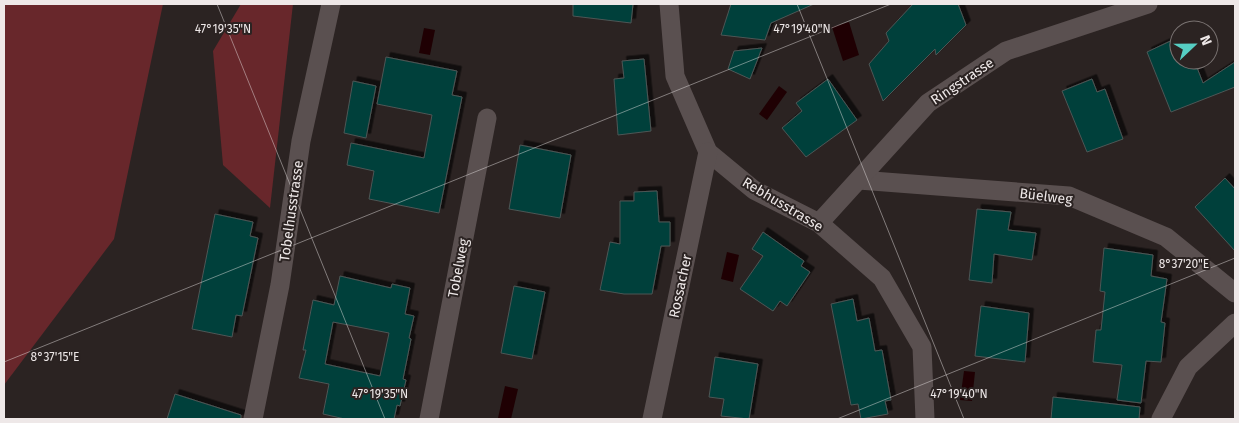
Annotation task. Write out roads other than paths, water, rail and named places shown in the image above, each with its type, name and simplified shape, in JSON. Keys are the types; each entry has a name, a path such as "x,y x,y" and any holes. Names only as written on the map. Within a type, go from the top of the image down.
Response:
{"street":[{"name":"Tobelhusstrasse","path":"253,419 280,285 301,141 331,4"},
{"name":"Rebhusstrasse","path":"669,4 675,76 708,152 754,190 819,223 882,278 922,347 925,419"},
{"name":"Ringstrasse","path":"819,223 928,103 1006,51 1148,4"},
{"name":"Tobelweg","path":"429,419 488,118"},
{"name":"Rossacher","path":"652,419 708,152"},
{"name":"Büelweg","path":"859,180 1069,196 1166,238 1235,293"},
{"path":"1161,419 1188,366 1235,323"}]}
